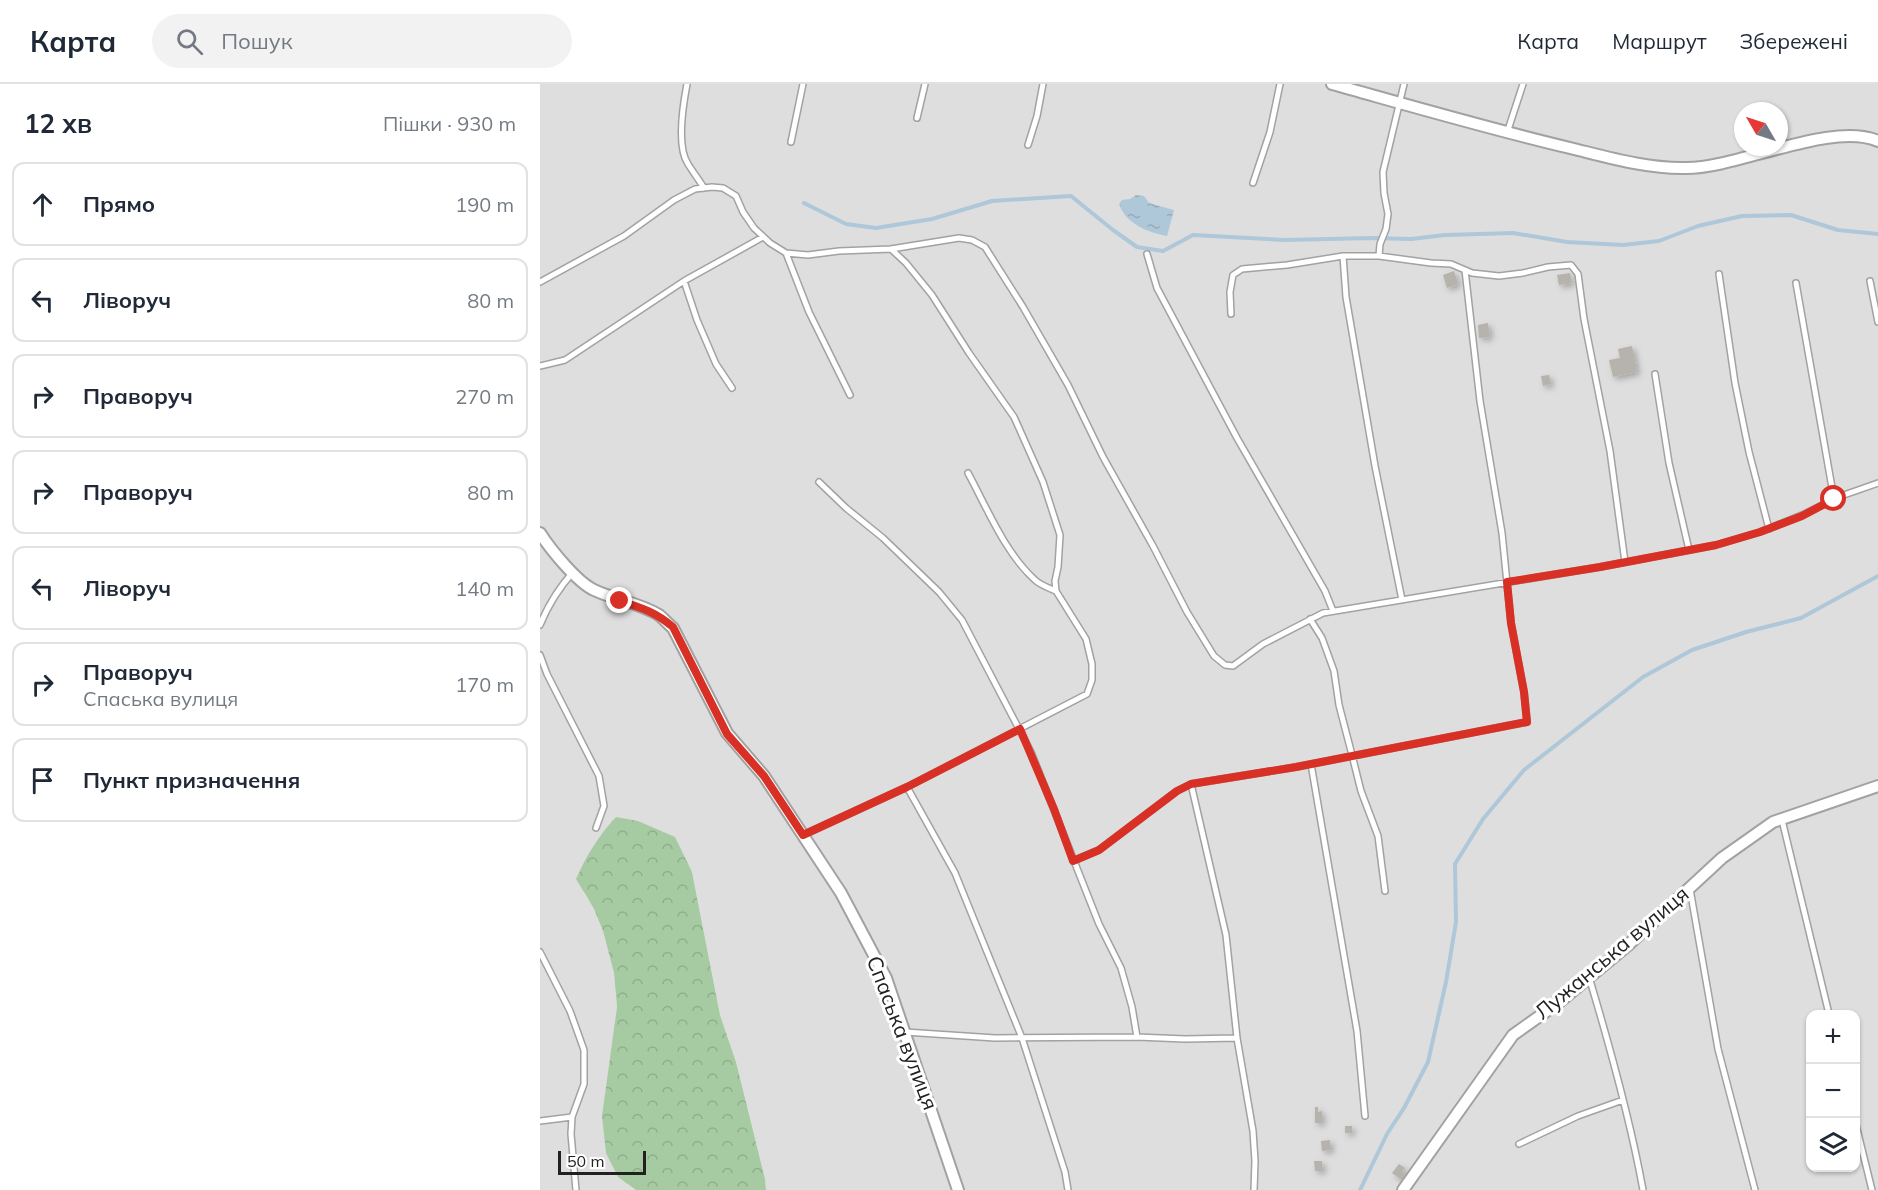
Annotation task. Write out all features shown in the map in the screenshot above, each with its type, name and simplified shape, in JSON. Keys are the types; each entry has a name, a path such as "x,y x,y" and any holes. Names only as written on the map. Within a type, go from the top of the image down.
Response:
{"street":[{"path":"1332,84 1507,133 1634,163 1687,168 1716,164 1828,138 1855,137 1878,141"},
{"name":"Спаська вулиця","path":"540,533 561,561 591,589 647,609 673,627 727,734 764,776 841,893 886,978 958,1190"},
{"name":"Лужанська вулиця","path":"1403,1190 1514,1035 1589,977 1722,858 1773,822 1878,786"}],"lane":[{"path":"687,84 681,118 682,143 686,163 704,188"},
{"path":"791,142 802,84"},
{"path":"917,118 925,84"},
{"path":"1028,145 1044,84"},
{"path":"1253,183 1270,132 1280,84"},
{"path":"1379,256 1388,214 1383,172 1404,84"},
{"path":"1507,133 1523,84"},
{"path":"540,282 624,236 674,200 694,189 712,187 723,189 736,196 754,228 770,243 786,253 808,255 838,251 891,249 959,238 972,240 985,247 1068,385 1103,457 1187,612 1214,656 1225,665 1233,666 1263,644 1323,613 1716,545 1769,529 1802,516 1834,499 1878,483"},
{"path":"540,366 565,360 684,281 763,237"},
{"path":"803,835 907,787 1087,694 1092,680 1092,664 1086,639 1056,591 1060,535 1043,482 1014,417 932,295 906,263 891,249"},
{"path":"786,253 809,312 850,395"},
{"path":"1147,254 1157,288 1237,438 1325,591 1334,611"},
{"path":"1342,256 1346,297 1375,466 1402,600"},
{"path":"1230,314 1233,275 1242,269 1287,265 1342,256 1379,256 1451,264 1472,273 1499,276 1571,265 1578,274 1584,319 1610,451 1625,562"},
{"path":"1073,861 1099,850 1177,791 1191,784 1311,764 1527,722 1524,692 1511,623 1502,533 1480,401 1465,270"},
{"path":"1719,274 1735,383 1749,452 1769,529"},
{"path":"684,281 716,364 732,388"},
{"path":"1870,281 1878,322"},
{"path":"1796,283 1834,499"},
{"path":"1655,374 1669,464 1689,550"},
{"path":"968,472 1000,535 1023,568 1036,582 1056,591"},
{"path":"819,482 883,538 939,592 962,620 1020,729 1099,924 1122,968 1137,1037"},
{"path":"540,625 547,608 562,584 573,572"},
{"path":"1310,619 1322,638 1334,670 1339,705 1361,791 1378,836 1385,891"},
{"path":"540,655 547,674 599,776 604,806 596,828"},
{"path":"1311,764 1357,1031 1365,1116"},
{"path":"1191,784 1226,935 1237,1038 1253,1131 1254,1190"},
{"path":"907,787 955,873 1022,1038 1062,1162 1068,1190"},
{"path":"1782,820 1828,1010"},
{"path":"1690,888 1718,1049 1755,1190"},
{"path":"540,952 570,1011 584,1050 584,1084 572,1117 571,1134 576,1190"},
{"path":"1589,977 1623,1100 1643,1190"},
{"path":"905,1032 1022,1038 1237,1038"},
{"path":"1519,1144 1578,1116 1623,1100"},
{"path":"540,1121 572,1117"},
{"path":"1860,1141 1872,1190"}],"shaded area":[{"path":"540,84 1878,84 1878,1190 766,1190 736,1062 720,1015 692,872 583,892 594,909 603,931 614,973 617,1007 611,1060 618,1177 636,1190 540,1190"}],"green space":[{"path":"616,817 638,821 675,837 692,872 720,1015 736,1062 766,1190 636,1190 618,1177 606,1153 602,1116 617,1007 614,973 603,931 594,909 576,879 593,846"}],"water":[{"path":"1136,195 1144,196 1149,203 1174,210 1167,236 1138,226 1122,211 1119,204 1122,200"}],"building":[{"path":"1454,271 1458,284 1447,288 1443,275"},
{"path":"1570,273 1572,283 1559,285 1557,275"},
{"path":"1488,323 1490,337 1479,338 1478,325"},
{"path":"1632,346 1637,372 1613,377 1609,360 1620,358 1618,349"},
{"path":"1549,375 1551,384 1543,386 1541,376"},
{"path":"1315,1107 1318,1107 1318,1112 1322,1111 1322,1123 1315,1123"},
{"path":"1345,1126 1352,1126 1352,1133 1345,1133"},
{"path":"1330,1140 1331,1150 1322,1151 1321,1141"},
{"path":"1314,1161 1322,1161 1323,1171 1315,1171"},
{"path":"1399,1164 1405,1168 1402,1172 1405,1175 1402,1180 1392,1173"}],"waterway":[{"path":"804,203 846,224 876,228 932,219 992,201 1071,196 1137,247 1163,251 1193,235 1285,240 1411,239 1445,235 1513,233 1567,242 1623,245 1659,241 1698,226 1742,216 1791,215 1838,230 1878,234"},
{"path":"1360,1190 1387,1134 1404,1108 1428,1062 1446,982 1456,922 1455,864 1483,819 1524,770 1643,677 1692,650 1746,632 1801,618 1878,576"}],"route":[{"path":"620,601 647,609 673,627 727,734 764,776 803,835 907,787 1020,729 1073,861 1099,850 1177,791 1191,784 1296,767 1527,722 1524,692 1511,623 1507,582 1716,545 1802,516 1834,499"}]}
